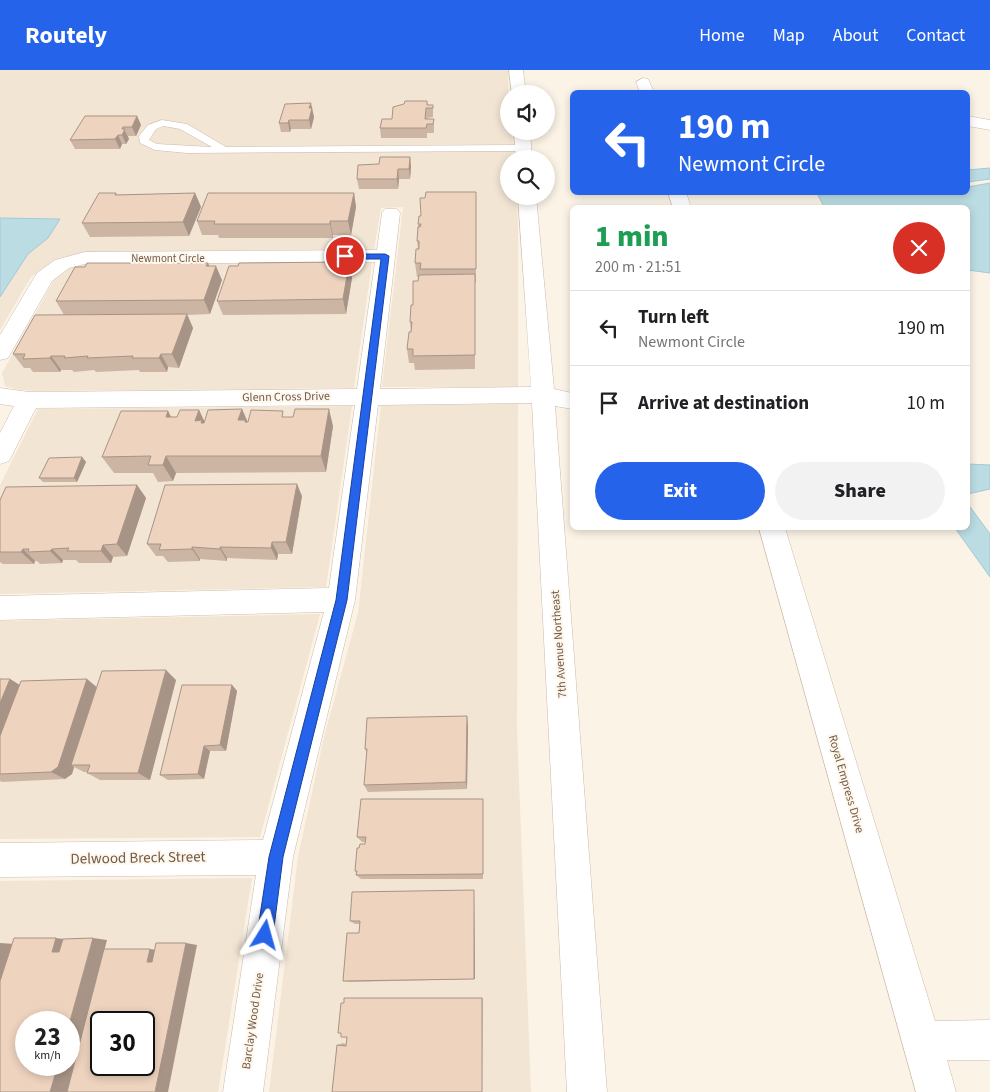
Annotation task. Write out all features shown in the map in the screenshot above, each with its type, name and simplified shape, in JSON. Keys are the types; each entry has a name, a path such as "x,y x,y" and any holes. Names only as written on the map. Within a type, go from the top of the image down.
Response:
{"street":[{"path":"516,70 517,85"},
{"path":"970,121 990,125"},
{"name":"7th Avenue Northeast","path":"528,205 544,395 587,1092"},
{"name":"Barclay Wood Drive","path":"243,1092 276,857 341,600 391,213"},
{"name":"Newmont Circle","path":"0,353 44,277 62,264 85,258 385,256"},
{"path":"544,395 570,388"},
{"path":"544,395 570,401"},
{"name":"Glenn Cross Drive","path":"29,400 544,395"},
{"path":"0,396 29,400 0,455"},
{"name":"Royal Empress Drive","path":"773,530 936,1092"},
{"path":"0,608 341,600"},
{"name":"Delwood Breck Street","path":"0,860 276,857"},
{"path":"921,1041 990,1040"}],"lane":[{"path":"224,150 182,124 173,123 156,126 150,128 144,136 144,141 155,146 224,150 500,154"}],"shaded area":[{"path":"0,70 508,70 508,85 500,85 500,140 513,140 513,150 500,150 500,205 517,205 518,387 382,387 403,207 381,208 374,250 89,252 59,258 31,277 0,330 0,297 28,254 48,238 59,220 0,218"},
{"path":"372,263 354,388 34,391 5,386 2,373 55,278 68,269 85,264"},
{"path":"518,404 517,729 531,1092 269,1092 298,857 324,737 358,613 381,405"},
{"path":"352,406 326,587 0,594 0,485 38,409"},
{"path":"320,614 260,837 0,839 0,621"},
{"path":"252,878 218,1092 0,1092 0,881"}],"water":[{"path":"990,168 990,179 970,182 970,170"},
{"path":"990,183 990,273 970,270 970,205 823,205 818,195 970,195 970,187"},
{"path":"0,218 60,219 48,238 28,254 0,297"},
{"path":"970,464 990,465 990,489 970,494"},
{"path":"970,507 990,534 990,577 956,530 970,530"}],"building":[{"path":"405,101 427,101 427,105 433,105 433,108 426,108 425,119 434,119 433,124 427,124 426,128 380,128 382,119 392,119 393,107 404,104"},
{"path":"311,103 309,108 312,108 309,120 289,120 288,123 279,123 285,104"},
{"path":"85,116 137,116 132,127 123,127 122,129 125,129 122,135 118,135 115,139 70,140"},
{"path":"380,157 410,157 409,169 398,169 397,179 357,179 358,165 379,164"},
{"path":"426,192 476,192 476,269 420,269 421,263 415,263 416,249 419,249 419,241 417,241 418,227 421,224 418,224 419,216 421,216 420,198 425,198"},
{"path":"99,193 116,193 115,195 195,193 183,222 82,223"},
{"path":"208,193 354,193 348,221 330,221 330,224 214,224 215,221 197,221"},
{"path":"341,262 340,264 349,264 343,299 217,301 229,266 238,266 239,263"},
{"path":"87,263 208,263 206,266 216,266 204,300 56,301 75,267 85,267"},
{"path":"475,274 475,355 413,356 413,349 407,349 412,322 410,322 411,305 413,305 413,281 418,281 419,275"},
{"path":"187,314 172,354 161,354 159,358 132,358 133,356 87,358 88,356 64,358 65,356 51,356 50,358 23,359 25,354 13,354 35,315"},
{"path":"242,409 238,420 248,422 251,410 283,411 282,417 293,417 295,409 329,409 321,456 166,456 163,465 148,465 151,456 102,457 121,411 168,411 166,417 177,417 180,410 199,410 195,421 202,420 201,423 204,423 208,410"},
{"path":"82,457 74,478 39,478 49,458"},
{"path":"297,484 286,542 272,542 271,548 220,547 220,549 192,547 192,549 159,550 161,544 147,544 165,485"},
{"path":"137,485 117,544 103,545 101,551 67,551 69,548 52,549 50,551 28,552 29,549 23,549 21,552 0,552 0,500 6,487"},
{"path":"166,670 138,773 87,773 90,765 71,765 102,671"},
{"path":"0,679 10,679 0,703"},
{"path":"87,679 58,767 51,772 0,774 0,736 21,681"},
{"path":"182,685 232,685 220,745 204,746 198,774 160,775"},
{"path":"467,716 466,782 364,785 367,718"},
{"path":"361,799 483,799 483,874 356,875 357,848 359,848 360,844 365,844 366,837 357,837"},
{"path":"474,890 474,979 343,981 347,933 359,933 360,921 350,921 352,892"},
{"path":"14,938 56,938 52,952 59,952 63,939 93,938 73,1011 15,1011 15,1076 55,1076 50,1092 0,1092 0,981"},
{"path":"156,943 186,943 155,1092 67,1092 71,1076 80,1076 80,1042 104,949 150,949 147,962 152,962"},
{"path":"344,998 482,998 482,1092 332,1092 337,1045 346,1046 347,1037 341,1037 341,1033 338,1033 341,1003 344,1003"}],"route":[{"path":"265,935 276,857 305,735 321,685 341,600 385,256 345,256"}]}
